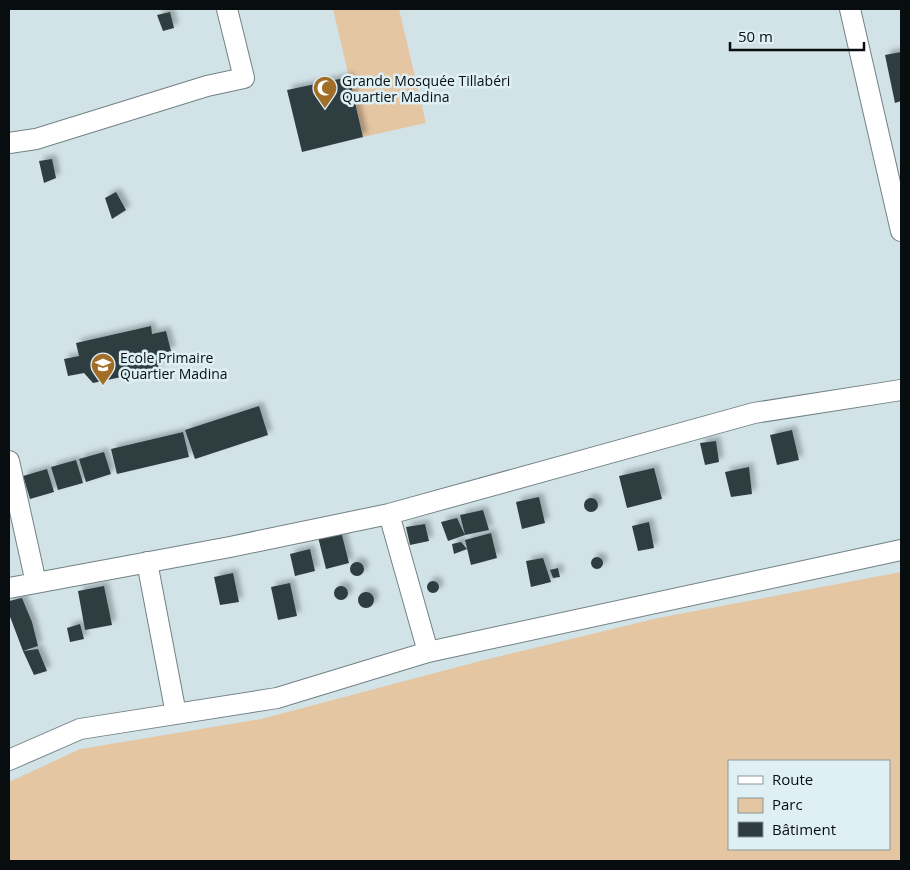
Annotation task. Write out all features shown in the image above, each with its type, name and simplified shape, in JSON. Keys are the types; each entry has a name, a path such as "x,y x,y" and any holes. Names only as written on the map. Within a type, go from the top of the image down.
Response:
{"street":[{"path":"9,144 36,139 207,86 244,78 227,9"},
{"path":"850,9 901,231"},
{"path":"9,588 389,514 754,413 901,390"},
{"path":"9,461 36,583"},
{"path":"389,514 428,652"},
{"path":"9,760 80,729 277,698 428,652 901,550"},
{"path":"147,562 176,714"}],"green space":[{"path":"333,9 399,9 426,123 363,137"},
{"path":"901,572 901,861 9,861 9,782 80,749 261,719 484,660 658,618"}],"building":[{"path":"170,12 174,28 163,31 157,15"},
{"path":"901,52 901,101 895,103 885,55"},
{"path":"349,77 363,137 302,152 287,90"},
{"path":"52,159 56,178 44,183 39,161"},
{"path":"116,192 126,210 112,219 105,198"},
{"path":"151,326 152,334 166,331 171,351 155,355 159,369 93,383 84,373 68,376 64,359 79,356 76,343"},
{"path":"259,406 268,435 195,459 185,430"},
{"path":"792,430 799,460 777,465 770,435"},
{"path":"183,432 189,457 117,474 111,449"},
{"path":"716,441 719,462 705,465 700,443"},
{"path":"104,452 111,474 86,482 79,459"},
{"path":"76,460 83,483 58,490 51,467"},
{"path":"749,467 752,494 731,497 725,472"},
{"path":"654,468 662,499 627,508 619,476"},
{"path":"47,469 54,492 30,499 23,476"},
{"path":"539,497 545,523 522,529 516,502"},
{"path":"588,498 594,498 598,505 594,512 588,512 584,508 584,502"},
{"path":"483,510 489,530 465,535 460,515"},
{"path":"457,518 465,535 448,541 441,522"},
{"path":"649,522 654,548 638,551 632,526"},
{"path":"425,524 429,541 410,545 406,527"},
{"path":"341,531 349,563 326,569 318,537"},
{"path":"491,533 497,558 471,565 465,540"},
{"path":"461,542 467,549 454,554 452,544"},
{"path":"310,549 315,571 295,576 290,554"},
{"path":"595,557 599,557 603,563 599,569 595,569 591,565 591,561"},
{"path":"543,558 551,582 531,587 526,561"},
{"path":"354,562 360,562 364,569 360,576 354,576 350,572 350,566"},
{"path":"558,568 560,577 553,578 550,570"},
{"path":"233,573 239,602 220,605 214,577"},
{"path":"431,581 435,581 439,587 435,593 431,593 427,589 427,585"},
{"path":"290,583 297,616 278,620 271,587"},
{"path":"104,586 112,625 85,630 78,591"},
{"path":"338,586 344,586 348,593 344,600 338,600 334,596 334,590"},
{"path":"366,592 372,594 374,600 372,606 366,608 360,606 358,600 360,594"},
{"path":"22,598 32,622 38,646 23,651 9,614 9,601"},
{"path":"80,624 84,639 70,642 67,628"},
{"path":"38,649 47,671 34,675 23,651"}],"place":[{"name":"Grande Mosquée Tillabéri Quartier Madina","path":"325,109"},
{"name":"Ecole Primaire Quartier Madina","path":"103,386"}]}
